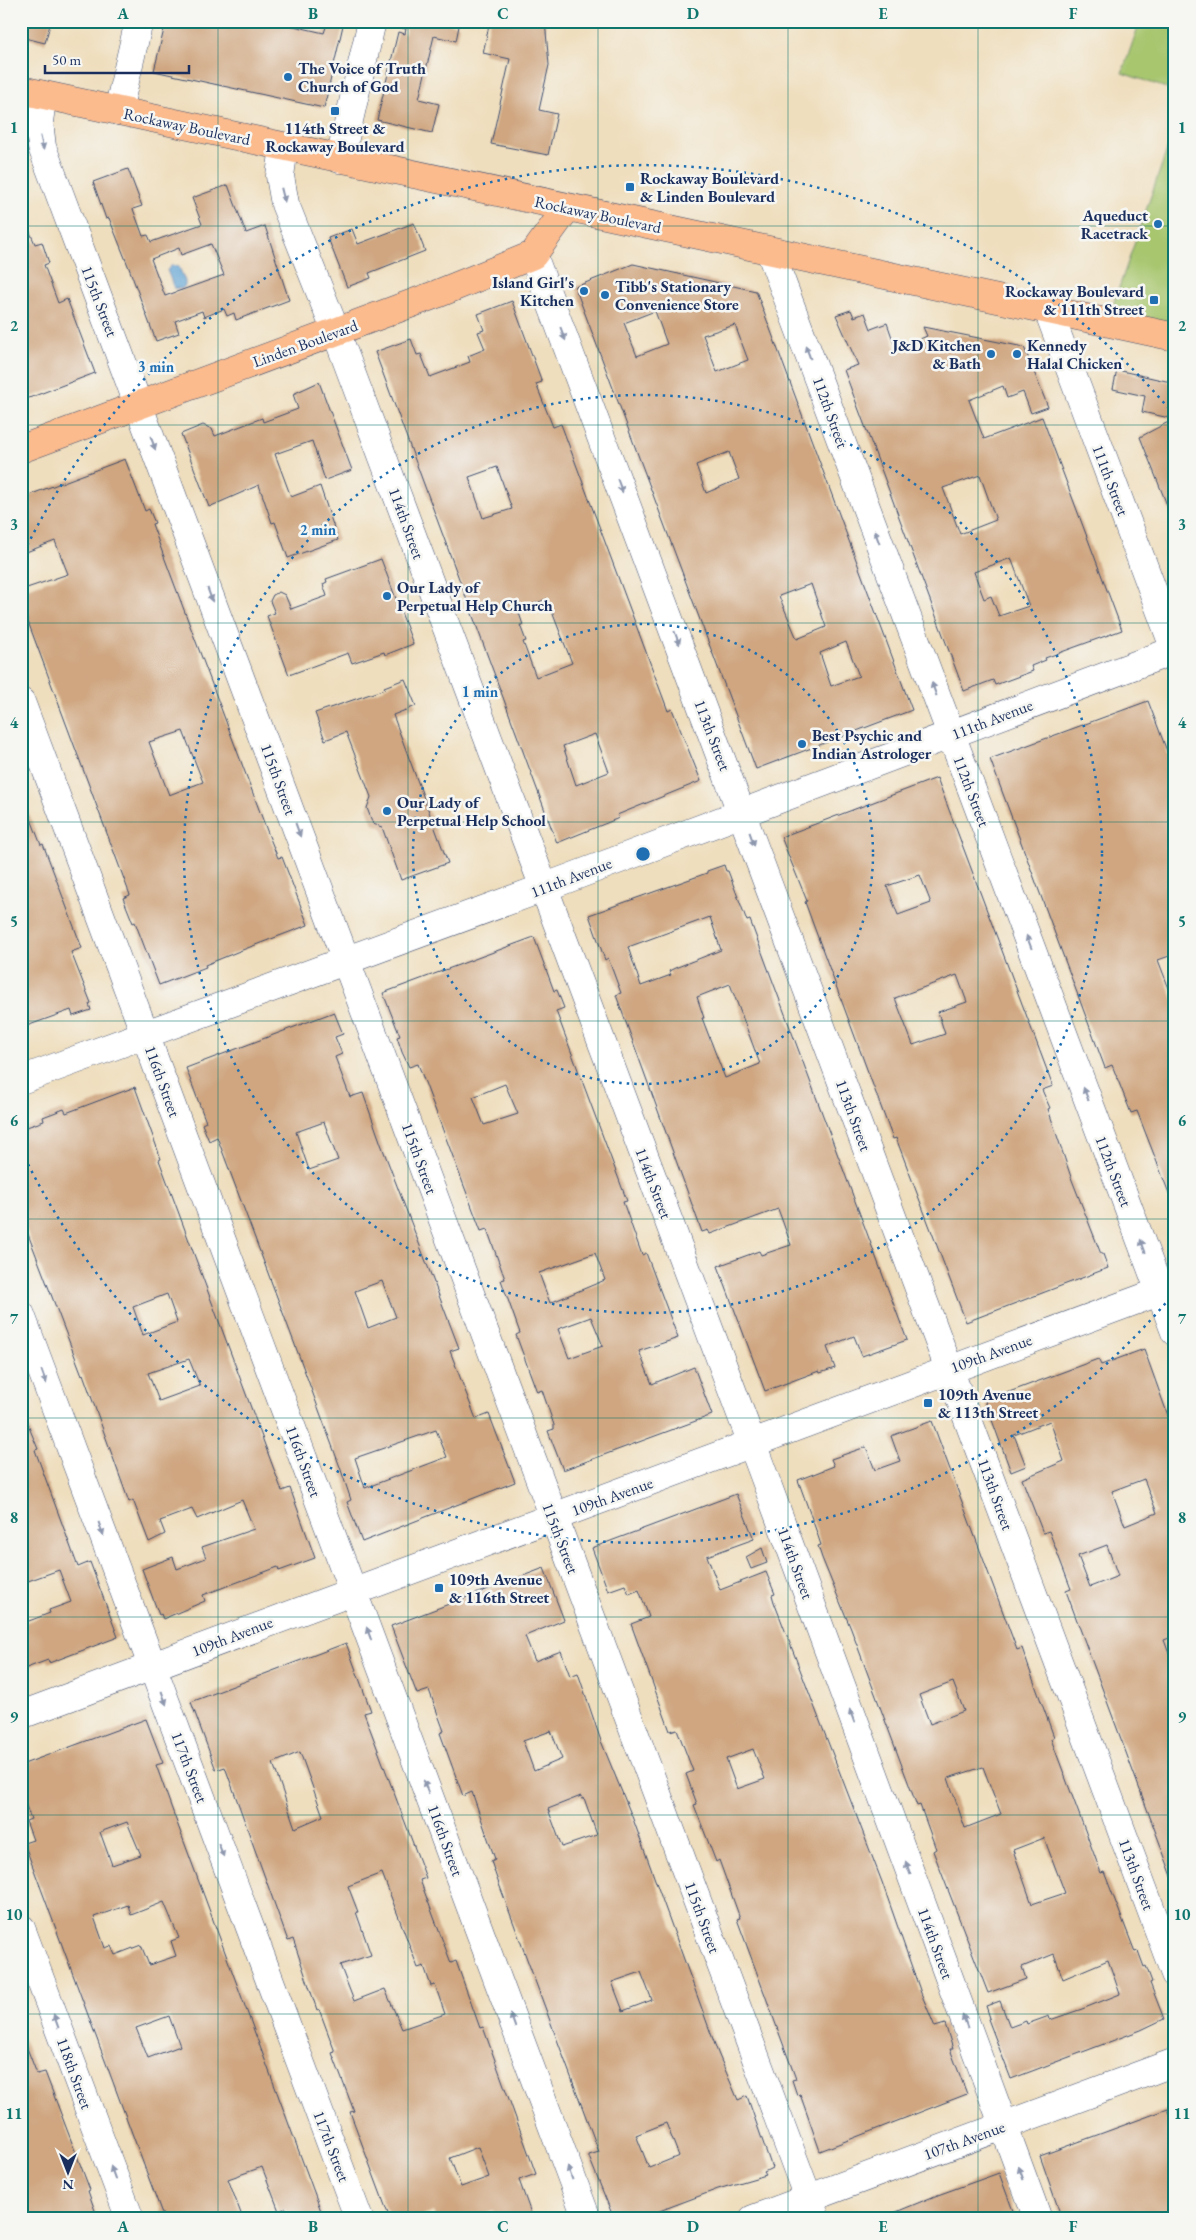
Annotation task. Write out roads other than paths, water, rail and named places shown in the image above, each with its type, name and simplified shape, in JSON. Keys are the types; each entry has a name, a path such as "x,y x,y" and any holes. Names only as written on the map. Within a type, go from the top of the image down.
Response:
{"main road":[{"name":"Rockaway Boulevard","path":"32,93 1175,337"},
{"path":"533,255 567,208"},
{"name":"Linden Boulevard","path":"21,449 336,332 533,255"}],"street":[{"path":"118,111 139,21"},
{"path":"340,159 372,21"},
{"name":"115th Street","path":"32,93 39,122 42,147 812,2208"},
{"name":"114th Street","path":"284,147 280,176 284,199 336,332 752,1444 1038,2219"},
{"name":"112th Street","path":"770,251 951,735 1167,1289 1175,1332"},
{"name":"113th Street","path":"533,255 1175,1974"},
{"name":"111th Street","path":"1048,310 1175,650"},
{"name":"111th Avenue","path":"21,1080 543,888 1175,650"},
{"name":"116th Street","path":"21,702 587,2219"},
{"name":"109th Avenue","path":"21,1715 1167,1289"},
{"name":"117th Street","path":"21,1315 359,2219"},
{"name":"118th Street","path":"21,1928 130,2219"},
{"name":"107th Avenue","path":"753,2219 812,2208 1003,2125 1175,2062"}],"water":[{"path":"172,265 179,267 185,281 185,286 181,289 174,288 167,270"}],"place":[{"name":"The Voice of Truth Church of God","path":"288,77"},
{"name":"114th Street & Rockaway Boulevard","path":"335,111"},
{"name":"Rockaway Boulevard & Linden Boulevard","path":"630,187"},
{"name":"Aqueduct Racetrack","path":"1158,224"},
{"name":"Island Girl's Kitchen","path":"584,291"},
{"name":"Tibb's Stationary Convenience Store","path":"605,295"},
{"name":"Rockaway Boulevard & 111th Street","path":"1154,300"},
{"name":"J&D Kitchen & Bath","path":"991,354"},
{"name":"Kennedy Halal Chicken","path":"1017,354"},
{"name":"Our Lady of Perpetual Help Church","path":"387,596"},
{"name":"Best Psychic and Indian Astrologer","path":"802,744"},
{"name":"Our Lady of Perpetual Help School","path":"387,811"},
{"name":"109th Avenue & 113th Street","path":"928,1403"},
{"name":"109th Avenue & 116th Street","path":"439,1588"}]}
